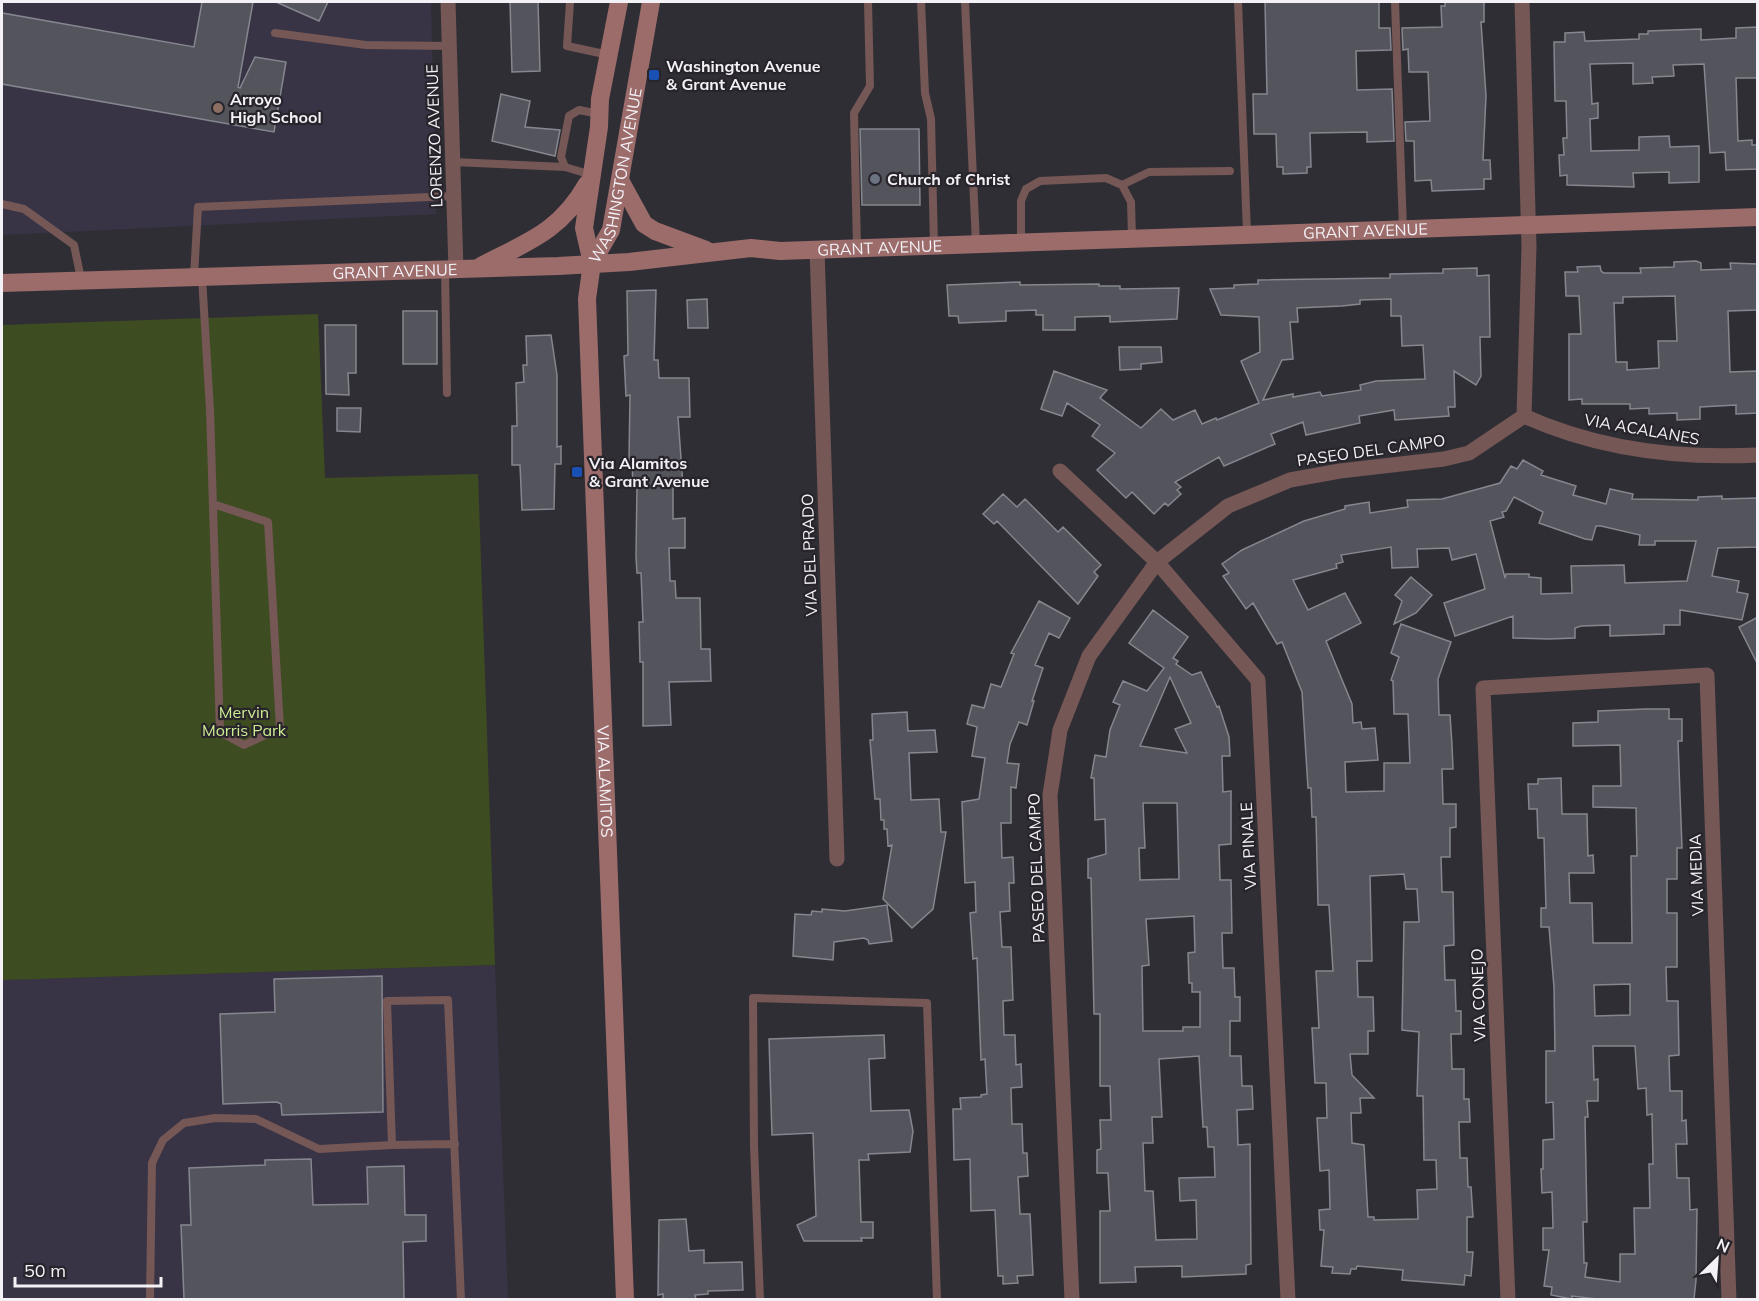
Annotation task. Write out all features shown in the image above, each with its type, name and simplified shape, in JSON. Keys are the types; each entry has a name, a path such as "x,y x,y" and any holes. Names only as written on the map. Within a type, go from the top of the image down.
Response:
{"main road":[{"name":"WASHINGTON AVENUE","path":"592,263 584,228 619,2"},
{"name":"WASHINGTON AVENUE","path":"592,263 611,231 651,2"},
{"path":"475,269 538,237 559,223 575,206 592,175"},
{"path":"621,182 644,224 655,231 711,251"},
{"name":"GRANT AVENUE","path":"2,283 475,269 592,263 751,248 780,251 1758,217"},
{"name":"VIA ALAMITOS","path":"592,263 587,299 625,1299"}],"street":[{"name":"LORENZO AVENUE","path":"448,2 454,196 451,270"},
{"path":"1522,2 1529,225 1524,416"},
{"name":"VIA DEL PRADO","path":"817,249 837,859"},
{"name":"VIA ACALANES","path":"1524,416 1558,432 1627,448 1704,458 1758,455"},
{"name":"PASEO DEL CAMPO","path":"1072,1299 1050,795 1060,730 1089,656 1157,562 1228,506 1290,480 1340,471 1444,459 1469,453 1524,416"},
{"name":"VIA PINALE","path":"1059,471 1157,562 1258,680 1288,1299"},
{"name":"VIA MEDIA","path":"1483,688 1707,675 1729,1299"},
{"name":"VIA CONEJO","path":"1483,688 1508,1299"}],"lane":[{"path":"570,2 567,46 609,55"},
{"path":"857,248 854,113 870,86 868,2"},
{"path":"921,2 925,93 931,119 934,245"},
{"path":"965,2 976,244"},
{"path":"1238,2 1247,233"},
{"path":"1395,2 1403,229"},
{"path":"275,33 366,45 449,46"},
{"path":"565,167 561,157 569,116 579,110 600,114"},
{"path":"453,162 565,167 592,175"},
{"path":"1122,185 1149,172 1230,171"},
{"path":"1021,242 1021,201 1026,189 1040,181 1106,178 1122,185 1131,202 1132,238"},
{"path":"213,504 268,522 280,728 244,745 220,732 213,504 198,277 198,207 454,196"},
{"path":"2,204 24,209 74,245 81,281"},
{"path":"447,393 451,270"},
{"path":"760,1299 754,1146 753,998 927,1003 937,1299"},
{"path":"392,1145 387,1001 448,1000 461,1299"},
{"path":"150,1299 152,1164 163,1140 184,1123 215,1118 256,1119 319,1149 454,1144"}],"shaded area":[{"name":"Arroyo High School","path":"2,2 431,2 436,214 2,235"},
{"path":"495,965 508,1299 2,1299 2,980"}],"green space":[{"name":"Mervin Morris Park","path":"318,314 325,478 478,474 495,965 2,980 2,325"}],"building":[{"path":"202,2 253,2 238,87 240,88 255,57 286,62 274,132 2,84 2,13 194,47"},
{"path":"276,2 328,2 319,21"},
{"path":"510,2 538,2 540,71 512,72"},
{"path":"1265,2 1379,2 1379,28 1390,28 1391,50 1356,51 1357,90 1392,89 1394,141 1367,142 1367,132 1310,133 1311,167 1307,167 1307,173 1283,174 1283,167 1277,167 1276,134 1254,134 1253,94 1267,94"},
{"path":"1445,2 1484,2 1484,22 1481,22 1486,96 1483,160 1490,160 1491,179 1484,179 1484,189 1432,191 1431,180 1415,181 1414,141 1406,141 1405,122 1430,121 1428,72 1409,72 1408,49 1403,50 1402,28 1442,27 1441,6 1445,6"},
{"path":"1758,27 1758,78 1736,78 1738,141 1752,140 1752,145 1758,145 1758,169 1726,170 1725,152 1710,153 1704,64 1673,65 1674,76 1652,77 1653,83 1633,84 1633,63 1590,64 1592,104 1598,103 1598,118 1590,119 1591,151 1639,150 1639,137 1669,136 1670,147 1699,146 1699,182 1669,183 1669,172 1633,173 1634,187 1567,185 1567,175 1560,176 1559,155 1564,155 1563,138 1567,138 1566,101 1555,101 1554,42 1565,42 1565,33 1584,32 1585,41 1589,41 1639,39 1639,34 1648,34 1648,31 1701,29 1701,40 1736,38 1736,28"},
{"path":"501,94 530,101 525,127 560,130 555,156 492,141"},
{"path":"860,129 919,129 920,205 862,205"},
{"path":"1696,261 1701,263 1701,270 1731,269 1730,263 1758,264 1758,310 1728,311 1730,372 1758,371 1758,413 1736,414 1736,405 1700,407 1700,419 1677,420 1677,413 1649,414 1649,408 1630,409 1630,404 1582,404 1582,399 1569,400 1569,334 1581,334 1579,296 1566,296 1565,272 1578,272 1577,267 1600,266 1604,273 1641,273 1640,268 1674,267 1674,262","holes":["1675,296 1677,341 1658,341 1659,368 1627,370 1627,362 1616,362 1614,303 1623,303 1623,297"]},
{"path":"1477,268 1477,276 1489,275 1490,337 1480,337 1481,376 1476,385 1454,371 1455,407 1448,407 1449,416 1395,420 1394,410 1359,416 1360,423 1306,435 1303,422 1271,434 1275,444 1224,466 1219,457 1175,482 1181,487 1177,490 1181,494 1168,506 1165,503 1154,514 1132,492 1126,498 1097,470 1115,453 1092,436 1100,425 1067,403 1062,416 1041,409 1054,371 1107,390 1100,398 1141,428 1161,409 1173,420 1195,410 1202,424 1216,418 1217,420 1259,403 1241,361 1260,352 1259,317 1221,315 1210,289 1258,284 1258,280 1390,278 1390,274 1443,273 1443,269","holes":["1391,299 1391,316 1401,316 1402,346 1423,345 1425,379 1376,381 1360,385 1361,390 1322,396 1320,392 1293,397 1293,394 1263,400 1282,360 1293,359 1290,322 1298,322 1297,308 1342,306 1360,304 1360,300"]},
{"path":"1020,282 1020,285 1099,284 1099,286 1120,286 1120,289 1179,288 1177,319 1110,322 1110,316 1075,317 1075,330 1043,330 1043,315 1036,315 1036,310 1006,311 1006,321 959,323 958,316 949,316 947,285"},
{"path":"656,290 654,360 658,360 659,378 689,378 690,417 678,417 683,486 673,486 673,519 685,518 685,548 669,548 670,581 675,581 676,598 700,598 701,649 710,649 711,681 669,682 671,725 643,726 643,662 640,662 639,622 643,622 641,573 637,573 636,556 637,486 633,486 632,461 629,461 630,395 626,396 624,356 628,355 627,291"},
{"path":"707,299 708,328 688,328 687,300"},
{"path":"403,311 437,311 437,364 403,364"},
{"path":"325,325 356,325 356,373 348,373 349,395 326,394"},
{"path":"551,335 557,375 557,447 561,446 561,464 555,464 554,509 522,510 520,465 512,465 512,426 517,426 516,383 524,382 523,365 527,365 526,336"},
{"path":"1119,347 1161,347 1162,362 1141,364 1141,369 1120,370"},
{"path":"337,408 361,408 360,432 337,431"},
{"path":"1523,460 1543,471 1541,475 1576,486 1573,495 1606,504 1610,489 1633,494 1632,499 1698,500 1698,497 1722,496 1722,499 1758,498 1758,547 1718,548 1712,576 1739,581 1737,592 1748,594 1742,620 1680,610 1680,625 1664,625 1664,634 1610,636 1610,625 1575,628 1575,638 1513,638 1513,616 1455,636 1444,603 1485,589 1476,554 1452,560 1449,548 1417,549 1418,567 1392,568 1391,547 1341,555 1343,562 1336,564 1337,568 1293,580 1308,610 1345,593 1361,623 1326,641 1352,704 1353,723 1361,722 1362,729 1375,728 1378,760 1345,762 1346,792 1384,791 1384,763 1410,763 1408,714 1394,714 1393,681 1391,680 1399,657 1391,653 1401,624 1451,642 1438,679 1439,715 1450,715 1453,769 1442,769 1443,804 1456,804 1456,827 1450,828 1450,857 1441,857 1442,892 1453,892 1454,945 1444,946 1445,980 1455,980 1456,1011 1461,1011 1461,1034 1451,1034 1452,1069 1464,1069 1464,1099 1469,1099 1470,1122 1459,1122 1460,1158 1467,1158 1468,1187 1471,1187 1473,1217 1467,1217 1467,1252 1473,1252 1471,1276 1465,1275 1464,1285 1402,1280 1403,1270 1357,1266 1356,1269 1351,1269 1350,1274 1332,1273 1333,1267 1321,1266 1324,1230 1320,1230 1319,1210 1330,1209 1329,1170 1320,1171 1317,1118 1327,1118 1326,1083 1315,1083 1312,1028 1319,1028 1316,971 1333,971 1329,905 1318,905 1316,817 1312,817 1311,788 1308,788 1302,692 1282,642 1277,644 1253,603 1246,609 1223,576 1229,573 1222,564 1242,550 1304,521 1345,509 1345,506 1369,502 1370,513 1408,507 1407,500 1442,499 1500,483 1511,466 1517,469","holes":["1514,497 1543,512 1539,523 1585,539 1592,540 1596,526 1601,526 1640,535 1639,545 1655,545 1655,541 1696,541 1687,581 1625,583 1624,565 1571,566 1572,593 1541,594 1541,578 1529,577 1529,574 1506,574 1505,578 1490,521 1504,517 1502,512 1506,511","1404,874 1406,889 1417,889 1419,922 1404,922 1402,1030 1419,1032 1417,1096 1423,1096 1424,1160 1436,1160 1437,1189 1417,1190 1418,1219 1374,1220 1374,1217 1368,1217 1364,1145 1352,1143 1351,1113 1361,1113 1360,1098 1374,1098 1352,1075 1350,1054 1368,1054 1368,1031 1374,1031 1373,997 1358,997 1357,961 1372,961 1370,876"]},
{"path":"1003,494 1017,507 1025,499 1058,532 1063,527 1101,565 1094,572 1098,576 1078,604 997,521 994,524 983,514"},
{"path":"1411,577 1432,595 1416,613 1394,624 1402,601 1395,595"},
{"path":"1039,601 1070,618 1059,638 1049,633 1035,665 1043,668 1032,701 1034,701 1027,725 1019,722 1010,744 1007,763 1019,764 1016,788 1011,787 1011,823 1001,823 1002,858 1013,857 1014,883 1009,883 1010,911 1000,912 1002,947 1011,947 1013,1000 1003,1001 1004,1035 1015,1035 1016,1065 1021,1064 1022,1087 1011,1088 1012,1124 1022,1124 1023,1153 1027,1153 1028,1176 1018,1177 1020,1214 1030,1214 1033,1275 1017,1276 1018,1283 1003,1284 1003,1276 998,1276 995,1210 971,1211 970,1159 954,1160 953,1109 961,1109 960,1098 981,1097 987,1094 985,1059 981,1060 977,958 973,959 970,913 976,912 975,882 965,883 962,802 979,799 985,758 972,756 977,727 967,724 972,705 984,708 991,684 1001,687 1014,654 1011,653"},
{"path":"1153,610 1188,637 1173,658 1178,661 1176,664 1192,675 1201,672 1217,707 1219,706 1229,737 1230,756 1222,756 1223,792 1231,791 1231,844 1219,845 1220,880 1231,880 1232,933 1222,933 1223,968 1234,968 1235,997 1240,997 1240,1021 1230,1021 1230,1056 1241,1056 1242,1086 1252,1086 1253,1109 1237,1110 1238,1145 1250,1144 1251,1264 1246,1265 1246,1274 1182,1277 1182,1266 1135,1267 1136,1282 1100,1283 1100,1211 1110,1211 1108,1173 1097,1173 1097,1150 1101,1149 1100,1120 1111,1120 1110,1086 1100,1086 1100,1014 1094,1014 1091,878 1088,878 1088,859 1106,854 1105,819 1095,820 1094,778 1091,778 1095,755 1106,757 1110,730 1120,705 1113,702 1123,681 1147,691 1164,668 1129,643","holes":["1170,677 1191,723 1175,729 1187,753 1140,746","1143,803 1177,803 1179,879 1140,880 1139,848 1145,848","1194,916 1195,952 1188,953 1189,983 1192,983 1192,992 1200,992 1200,1027 1183,1027 1183,1031 1143,1031 1142,966 1149,965 1146,919","1199,1056 1203,1127 1207,1127 1208,1147 1214,1147 1215,1177 1179,1178 1180,1201 1196,1200 1197,1239 1156,1240 1153,1191 1145,1191 1143,1143 1153,1143 1152,1117 1162,1117 1159,1059"]},
{"path":"1758,617 1758,665 1739,627"},
{"path":"1669,709 1669,719 1682,719 1682,741 1678,741 1682,848 1677,848 1677,879 1667,879 1667,913 1677,913 1677,967 1666,967 1667,1001 1678,1001 1679,1055 1669,1056 1670,1091 1682,1091 1682,1121 1686,1120 1687,1144 1676,1144 1677,1178 1689,1178 1690,1210 1697,1209 1694,1299 1597,1299 1572,1296 1572,1299 1551,1295 1552,1287 1544,1286 1549,1250 1543,1250 1543,1228 1553,1228 1552,1192 1542,1193 1541,1169 1543,1169 1543,1140 1554,1139 1553,1102 1546,1103 1546,1051 1555,1051 1554,987 1549,927 1541,927 1541,908 1546,908 1544,838 1538,838 1537,809 1529,809 1528,784 1538,784 1538,779 1561,778 1562,814 1587,814 1588,856 1593,855 1594,873 1569,873 1570,903 1592,903 1593,943 1632,943 1631,856 1637,856 1636,808 1593,807 1593,786 1621,786 1620,745 1573,746 1573,723 1598,722 1598,711","holes":["1630,984 1630,1015 1595,1016 1594,985","1593,1046 1635,1046 1638,1089 1646,1088 1647,1115 1652,1114 1653,1164 1649,1164 1650,1208 1634,1208 1635,1254 1620,1254 1620,1282 1585,1277 1587,1263 1584,1263 1583,1222 1587,1222 1585,1117 1588,1117 1587,1101 1598,1101 1598,1079 1594,1080"]},
{"path":"907,712 908,731 935,730 937,752 909,753 911,800 939,799 941,832 946,832 933,909 912,928 883,899 892,845 888,846 887,829 884,829 884,820 881,820 880,799 875,799 870,740 873,740 872,714"},
{"path":"887,905 892,941 869,944 864,938 834,942 833,960 793,956 795,914 811,915 812,911 822,912 822,909 845,911"},
{"path":"382,976 383,1112 282,1115 281,1104 277,1102 223,1104 220,1014 275,1012 274,979"},
{"path":"884,1035 885,1058 869,1059 871,1111 909,1110 913,1131 910,1152 868,1154 869,1160 859,1160 861,1222 873,1222 873,1238 861,1238 862,1241 804,1241 797,1225 816,1216 813,1133 772,1135 769,1039"},
{"path":"311,1159 313,1205 368,1204 367,1167 404,1166 405,1215 426,1215 426,1241 403,1242 404,1299 184,1299 181,1225 191,1225 189,1168 265,1165 265,1160"},
{"path":"686,1219 689,1251 704,1250 704,1263 742,1262 743,1290 708,1291 708,1294 695,1295 696,1299 663,1299 663,1294 658,1295 659,1220"}],"place":[{"name":"Washington Avenue & Grant Avenue","path":"654,75"},
{"name":"Arroyo High School","path":"218,108"},
{"name":"Church of Christ","path":"875,179"},
{"name":"Via Alamitos & Grant Avenue","path":"577,472"}]}
